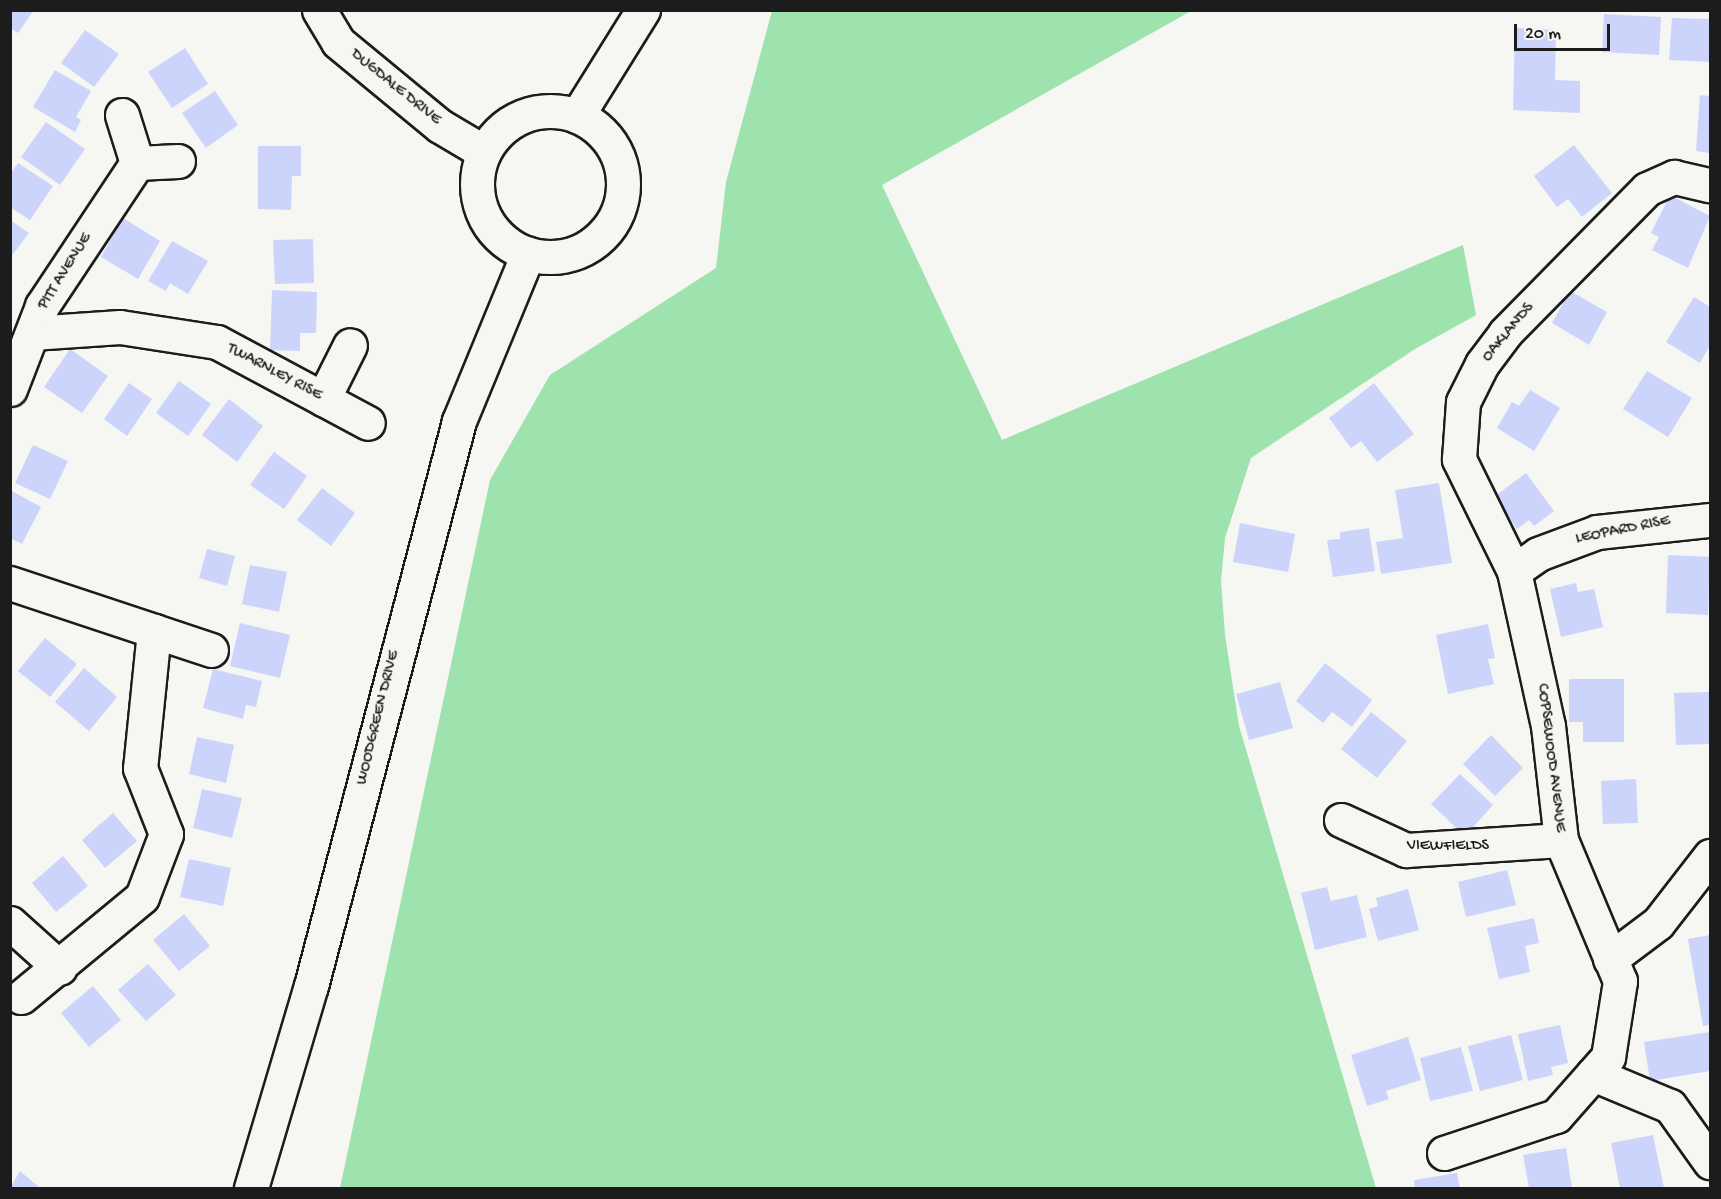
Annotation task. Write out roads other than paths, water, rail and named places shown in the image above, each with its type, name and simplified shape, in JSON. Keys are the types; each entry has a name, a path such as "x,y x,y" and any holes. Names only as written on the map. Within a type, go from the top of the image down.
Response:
{"street":[{"name":"DUGDALE DRIVE","path":"319,10 339,42 440,126 484,152"},
{"path":"577,116 643,10"},
{"path":"534,112 577,116 597,127 621,164 624,187 620,209 593,244 572,254 528,254 494,230 483,213 478,193 484,152 496,134 534,112"},
{"path":"122,114 136,163 178,161"},
{"name":"PITT AVENUE","path":"10,389 42,306 136,163"},
{"name":"OAKLANDS","path":"1526,562 1459,459 1463,402 1482,364 1505,333 1647,189 1674,177 1710,185"},
{"name":"WOODGREEN DRIVE","path":"251,1188 311,986 459,421 528,254"},
{"name":"TWARNLEY RISE","path":"32,333 120,327 217,342 368,423"},
{"path":"322,399 350,345"},
{"name":"LEOPARD RISE","path":"1526,562 1598,532 1710,520"},
{"name":"COPSEWOOD AVENUE","path":"1444,1153 1556,1116 1608,1057 1620,981 1561,840 1526,562"},
{"path":"10,583 211,650"},
{"path":"21,997 60,968 142,897 166,834 140,768 154,631"},
{"name":"VIEWFIELDS","path":"1341,820 1406,849 1561,840"},
{"path":"1610,959 1658,923 1710,856"},
{"path":"10,922 60,968"},
{"path":"1593,1074 1670,1106 1710,1162"}]}
